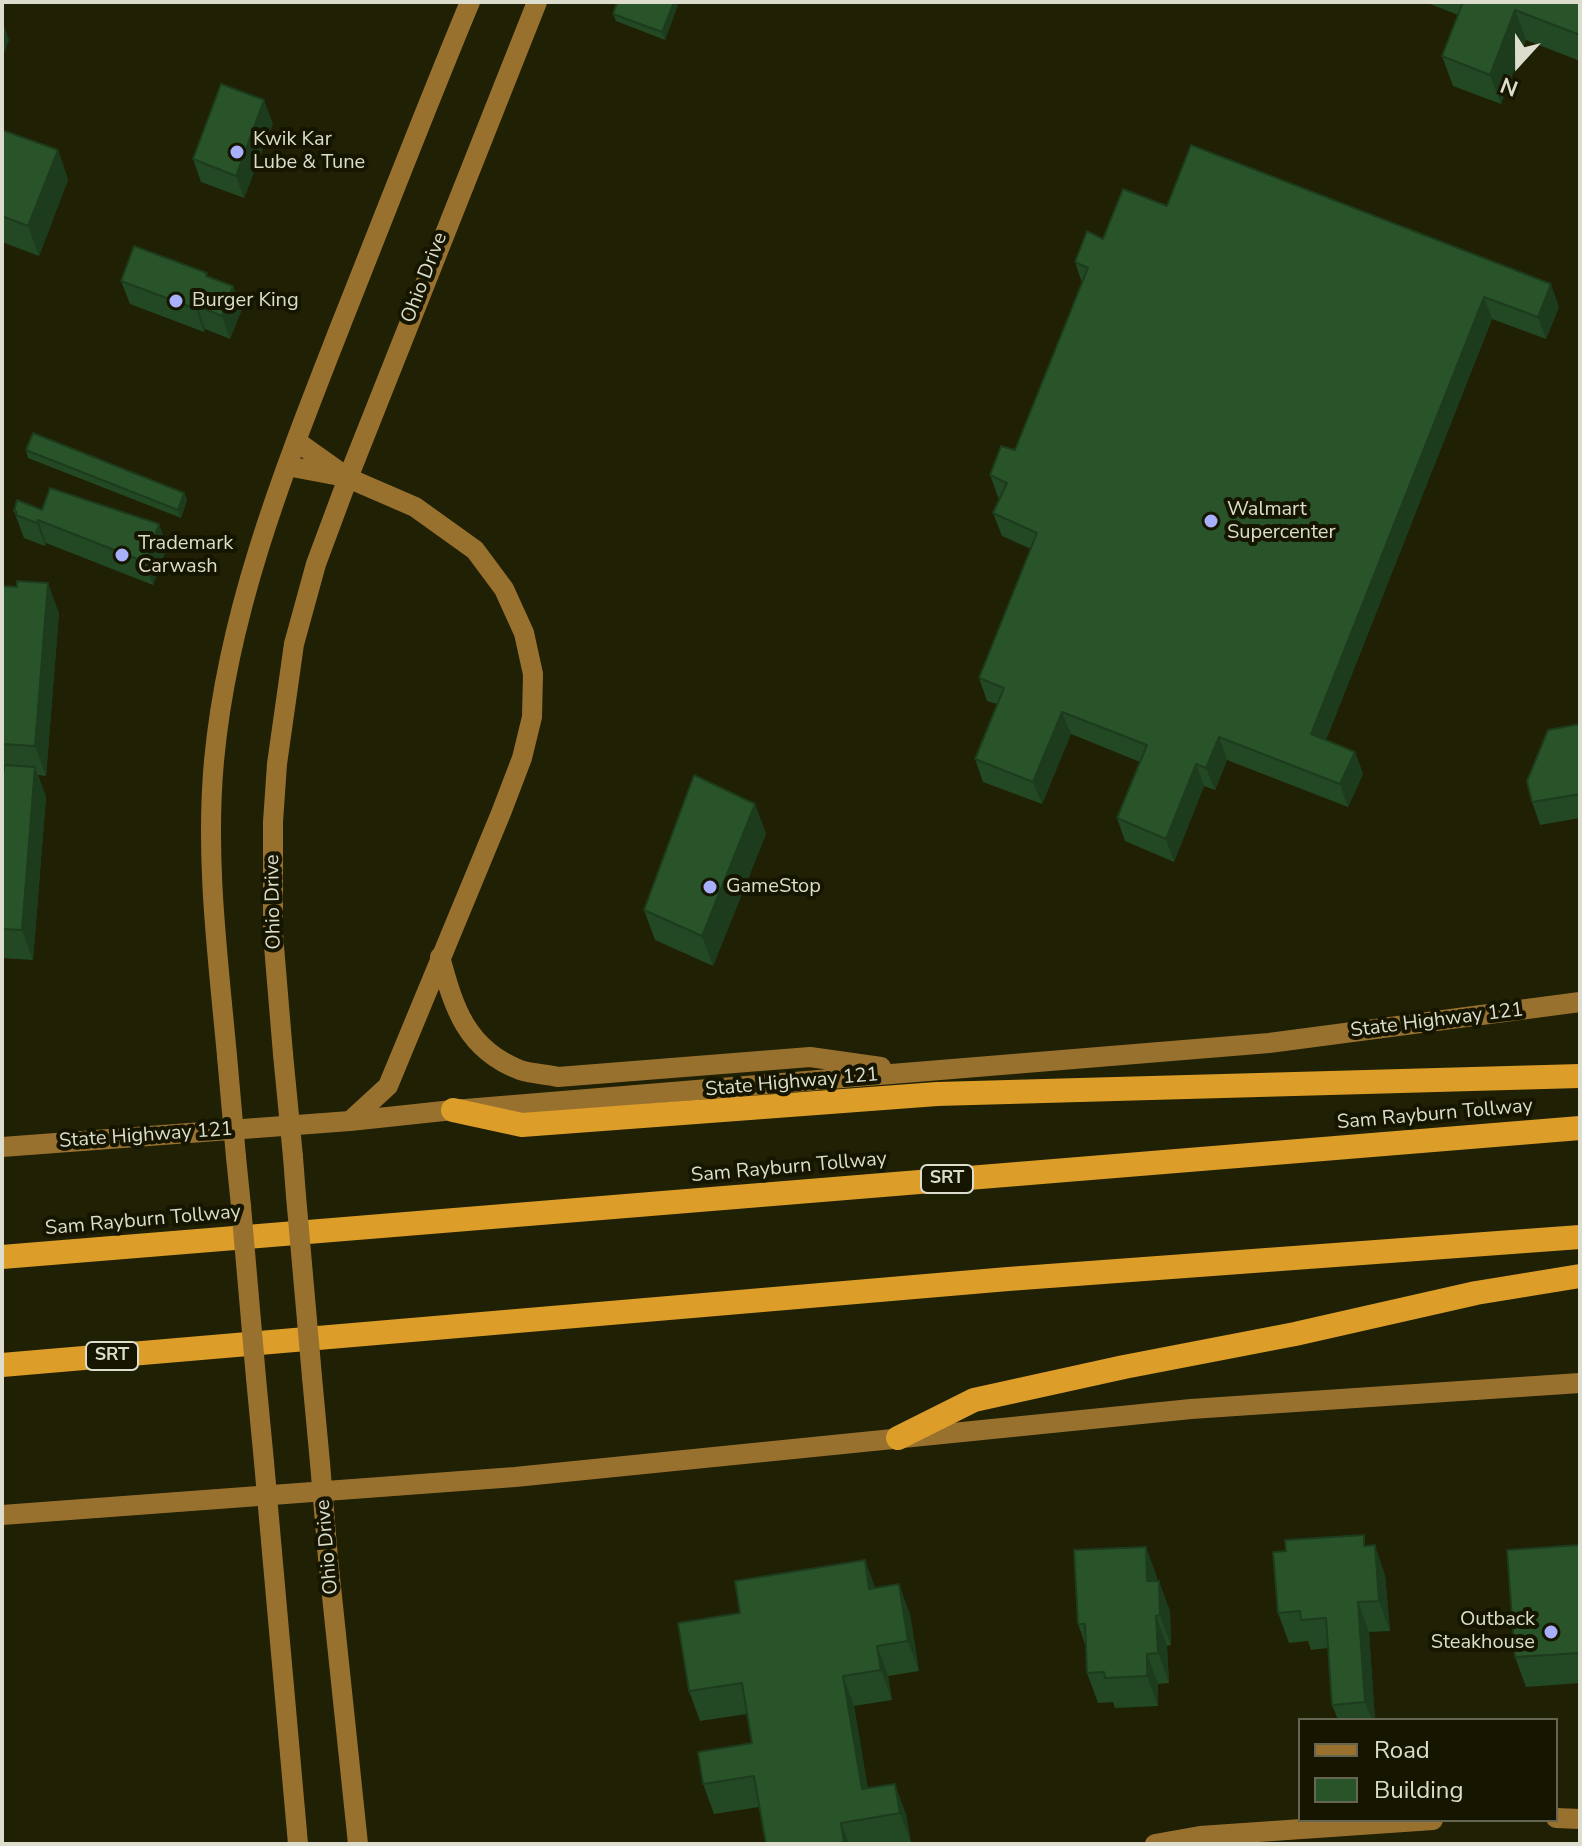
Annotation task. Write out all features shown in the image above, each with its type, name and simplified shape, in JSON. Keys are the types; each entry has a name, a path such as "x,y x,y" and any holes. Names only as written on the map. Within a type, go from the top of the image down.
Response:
{"highway":[{"path":"453,1110 522,1125 937,1094 1580,1076"},
{"name":"Sam Rayburn Tollway","path":"2,1257 1580,1128"},
{"name":"SRT","path":"2,1365 1008,1279 1580,1237"},
{"path":"898,1438 974,1400 1476,1293 1580,1276"}],"main road":[{"path":"298,1844 211,882 214,762 227,666 241,609 287,466 399,173 470,2"},
{"name":"Ohio Drive","path":"358,1844 328,1558 273,934 272,864 277,764 296,632 316,564 537,2"},
{"path":"296,441 348,478 415,507 475,550 504,589 524,633 533,674 532,717 522,758 388,1086 350,1121"},
{"path":"287,466 348,478"},
{"path":"440,957 452,1000 467,1031 487,1052 521,1070 558,1077 810,1057 918,1073"},
{"name":"State Highway 121","path":"2,1147 350,1121 1269,1043 1580,1002"},
{"path":"2,1515 515,1477 1191,1409 1580,1383"},
{"path":"1558,1818 1580,1819"},
{"path":"1155,1844 1200,1836 1404,1822"}],"building":[{"path":"617,2 674,2 662,32 613,14"},
{"path":"1463,2 1580,2 1580,35 1515,10 1490,75 1442,56"},
{"path":"221,84 264,100 236,176 193,159"},
{"path":"2,130 58,150 28,226 2,216"},
{"name":"Walmart Supercenter","path":"1191,145 1551,284 1538,317 1484,297 1311,734 1355,752 1340,784 1219,737 1206,768 1196,764 1166,839 1117,818 1147,745 1062,712 1033,782 975,759 1004,688 979,678 1037,533 993,513 1007,483 990,475 1001,446 1015,450 1088,268 1075,262 1087,231 1103,239 1123,189 1167,206"},
{"path":"134,246 233,286 222,316 121,281"},
{"path":"33,433 184,493 178,510 26,450"},
{"path":"50,488 159,524 145,562 38,520 37,523 16,515 17,500 42,510"},
{"path":"17,581 48,583 35,746 2,744 2,586 17,587"},
{"path":"1580,724 1580,794 1532,802 1527,781 1548,730"},
{"path":"4,765 35,767 22,930 2,929"},
{"path":"694,775 755,804 702,936 644,910"},
{"path":"1364,1535 1364,1546 1375,1545 1379,1601 1358,1602 1365,1702 1332,1705 1326,1618 1301,1620 1300,1611 1278,1613 1273,1552 1286,1551 1285,1540"},
{"name":"Outback Steakhouse","path":"1580,1545 1580,1653 1515,1657 1507,1550"},
{"path":"1146,1547 1147,1581 1159,1581 1160,1615 1156,1616 1158,1653 1147,1654 1147,1676 1105,1678 1104,1672 1087,1673 1085,1624 1078,1624 1074,1550"},
{"path":"865,1560 869,1589 899,1584 908,1641 877,1646 881,1670 843,1676 862,1789 895,1784 900,1813 841,1823 844,1842 766,1844 754,1776 703,1784 698,1752 752,1743 742,1683 689,1691 678,1623 740,1613 735,1581"}],"place":[{"name":"Kwik Kar Lube & Tune","path":"237,152"},
{"name":"Burger King","path":"176,301"},
{"name":"Walmart Supercenter","path":"1211,521"},
{"name":"Trademark Carwash","path":"122,555"},
{"name":"GameStop","path":"710,887"},
{"name":"Outback Steakhouse","path":"1551,1632"}]}
